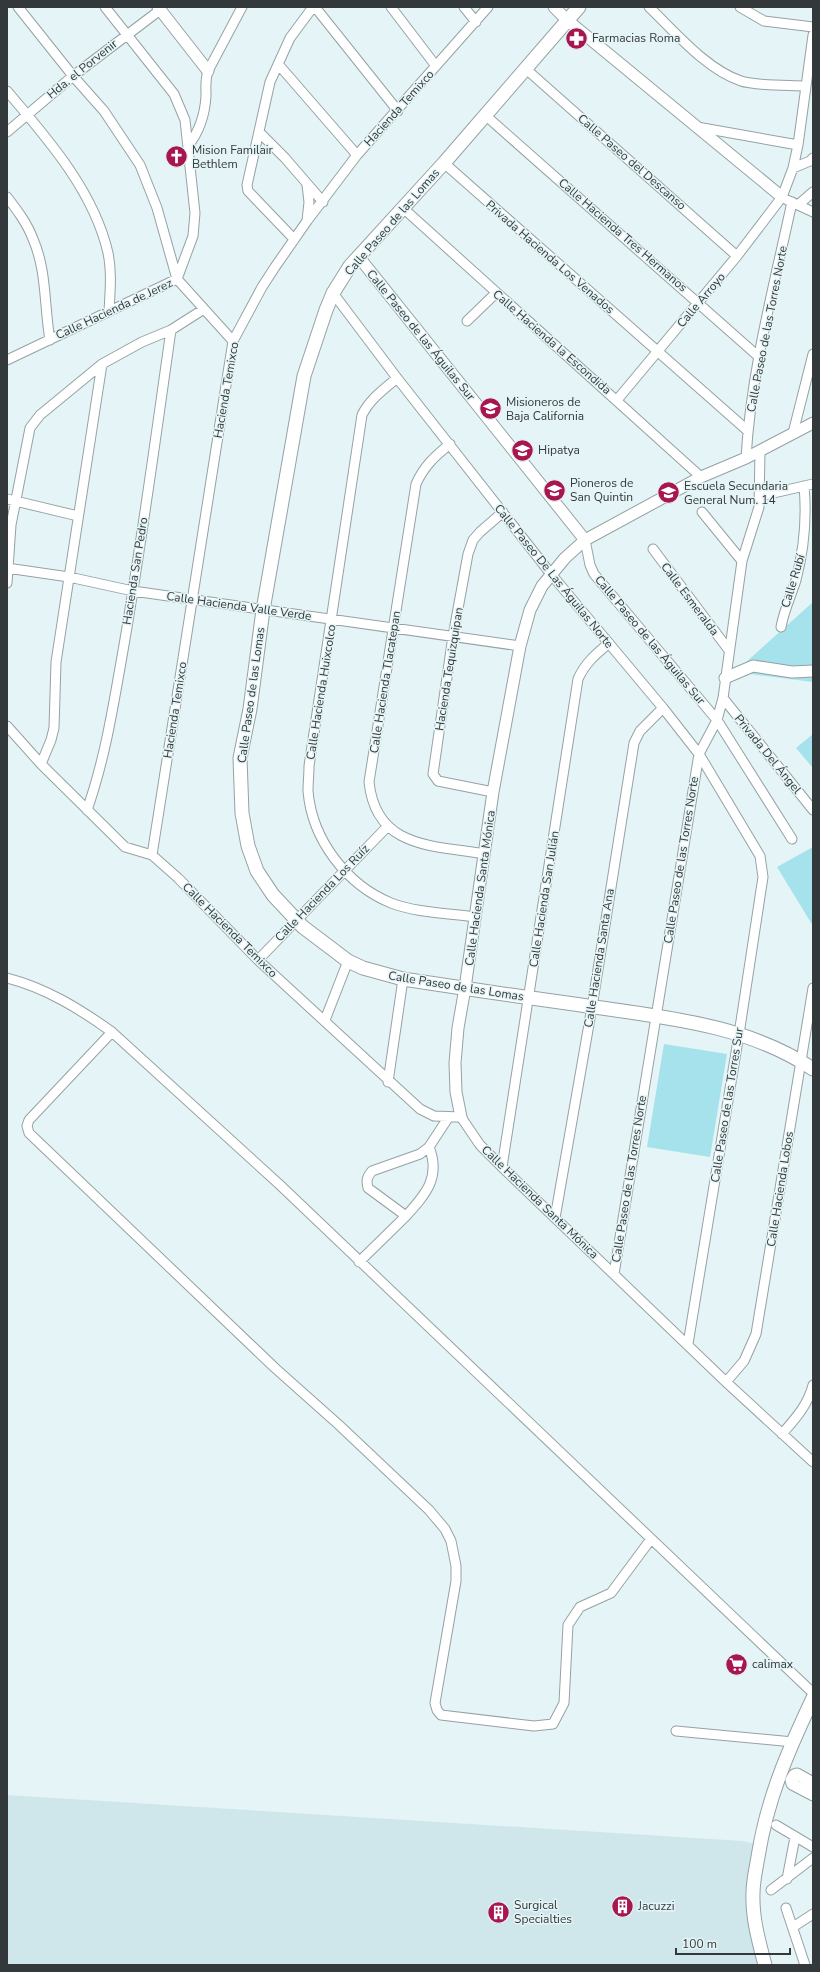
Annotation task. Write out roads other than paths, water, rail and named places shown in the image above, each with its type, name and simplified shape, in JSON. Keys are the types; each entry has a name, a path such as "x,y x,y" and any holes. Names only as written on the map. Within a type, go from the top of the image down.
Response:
{"main road":[{"name":"Calle Paseo de las Lomas","path":"579,7 444,163 358,256 333,293 316,337 304,376 264,610 250,709 240,758 242,813 248,846 257,870 273,895 303,927 348,961 364,968 403,979 656,1016 739,1034 759,1040 801,1060 813,1069"},
{"path":"765,1965 757,1935 754,1910 755,1874 761,1836 770,1800 793,1742 813,1698"}],"street":[{"path":"18,7 73,76 104,111 140,165 158,208 177,280 233,341"},
{"name":"Calle Hacienda de Jerez","path":"7,360 177,280 193,236 195,213 185,120 174,94 105,7"},
{"path":"294,239 248,191 247,185 260,133 270,82 290,38 314,7 398,111"},
{"path":"391,7 436,66"},
{"path":"464,7 476,22"},
{"name":"Hacienda Temixco","path":"152,855 233,341 262,287 294,239 357,155 398,111 488,7"},
{"path":"554,7 567,20 696,127 791,201 813,212"},
{"path":"649,7 704,59 723,74 743,82 806,86"},
{"path":"740,7 764,21 813,27"},
{"path":"159,8 208,71"},
{"name":"Hda. el Porvenir","path":"7,132 73,76 159,8"},
{"path":"188,146 195,138 204,111 206,78 208,71 239,9"},
{"name":"Calle Paseo de las Torres Norte","path":"746,458 748,431 759,357 791,201 793,168 811,61 813,35"},
{"path":"278,64 357,155"},
{"name":"Calle Paseo del Descanso","path":"526,69 737,256"},
{"path":"7,90 27,114 78,185 102,230 108,254 111,278 110,311"},
{"name":"Calle Hacienda Tres Hermanos","path":"485,115 699,302 759,357"},
{"path":"696,127 798,145"},
{"path":"260,133 285,158 323,202"},
{"path":"793,168 810,161 813,158"},
{"name":"Privada Hacienda Los Venados","path":"444,163 748,431"},
{"path":"307,184 309,202 307,221"},
{"path":"791,201 813,192"},
{"path":"7,197 24,221 34,240 44,282 50,340"},
{"name":"Calle Arroyo","path":"617,400 737,256 791,201"},
{"name":"Calle Hacienda la Escondida","path":"403,208 701,477"},
{"name":"Calle Paseo de las Águilas Sur","path":"358,256 585,540 590,565 594,574 717,720 792,839"},
{"name":"Calle Paseo De Las Águilas Norte","path":"333,293 397,378 551,574 663,708 699,754 760,856 762,866"},
{"path":"467,321 496,293"},
{"path":"7,583 12,500 30,428 40,415 102,364 142,342 171,330 204,309"},
{"name":"Hacienda San Pedro","path":"87,810 105,751 133,591 171,330"},
{"path":"793,433 813,354"},
{"path":"41,764 51,740 54,728 56,662 102,364"},
{"name":"Calle Hacienda Huixcolco","path":"397,378 370,403 362,415 309,766 308,791 312,810 328,850 344,872 354,882 391,903 407,908 476,917"},
{"name":"Calle Hacienda Santa Mónica","path":"813,423 746,458 701,477 585,540 551,574 542,586 530,610 520,646 493,792 476,917 458,1028 455,1063 456,1092 461,1117 480,1145 726,1382 813,1462"},
{"name":"Calle Hacienda Tlacatepan","path":"450,444 431,460 422,470 416,484 369,782 370,798 376,811 387,827 405,839 414,842 485,854"},
{"name":"Calle Paseo de las Torres Norte","path":"614,1274 699,754 717,720 723,698 728,649 733,630 742,561 756,519 760,496 760,451"},
{"path":"760,496 809,485"},
{"name":"Calle Rubí","path":"780,627 784,611 795,582 804,545 806,506 809,485"},
{"path":"12,500 78,516"},
{"name":"Hacienda Tequizquipan","path":"493,792 438,781 433,774 453,636 468,554 473,540 488,524 503,512"},
{"path":"702,512 742,561"},
{"name":"Calle Esmeralda","path":"653,549 728,649"},
{"name":"Calle Hacienda Valle Verde","path":"8,569 69,577 133,591 520,646"},
{"name":"Calle Hacienda San Julián","path":"502,1167 578,679 583,668 591,658 609,643"},
{"path":"725,678 753,666 792,672 813,671"},
{"name":"Privada Del Ángel","path":"723,698 813,810"},
{"name":"Calle Hacienda Santa Ana","path":"555,1218 592,1007 634,743 640,731 663,708"},
{"name":"Calle Hacienda Temixco","path":"7,726 41,764 125,847 152,855 188,887 258,960 325,1020 388,1082 420,1109 434,1116 448,1118 461,1117"},
{"name":"Calle Hacienda Los Ruíz","path":"258,960 296,919 387,827"},
{"name":"Calle Paseo de las Torres Sur","path":"688,1344 739,1034 763,876 762,866"},
{"path":"325,1020 348,961"},
{"path":"7,978 22,982 60,999 88,1014 112,1032 280,1185 359,1262 813,1693"},
{"path":"388,1082 403,979"},
{"name":"Calle Hacienda Lobos","path":"726,1382 744,1361 756,1334 813,988"},
{"path":"112,1032 29,1120 27,1126 29,1133 275,1368 339,1425 424,1505 445,1529 451,1541 456,1566 456,1581 435,1703 437,1710 441,1715 534,1726 553,1724 564,1702 568,1625 580,1606 611,1593 650,1539"},
{"path":"406,1216 368,1188 366,1181 367,1176 372,1171 420,1154 429,1147 448,1118"},
{"path":"359,1262 406,1216 419,1201 433,1177 434,1159 429,1147"},
{"path":"782,1434 803,1408 811,1395 813,1385"},
{"path":"676,1731 793,1742"},
{"path":"813,1783 797,1774 794,1775 791,1780 792,1784 813,1795"},
{"path":"776,1825 813,1847"},
{"path":"787,1879 795,1837"},
{"path":"771,1890 813,1858"},
{"path":"786,1908 805,1965"},
{"path":"793,1927 813,1914"}],"place":[{"name":"Farmacias Roma","path":"576,38"},
{"name":"Mision Familair Bethlem","path":"176,157"},
{"name":"Misioneros de Baja California","path":"490,409"},
{"name":"Hipatya","path":"522,450"},
{"name":"Pioneros de San Quintin","path":"554,490"},
{"name":"Escuela Secundaria General Num. 14","path":"668,493"},
{"name":"calimax","path":"737,1664"},
{"name":"Jacuzzi","path":"623,1906"},
{"name":"Surgical Specialties","path":"499,1912"}]}
